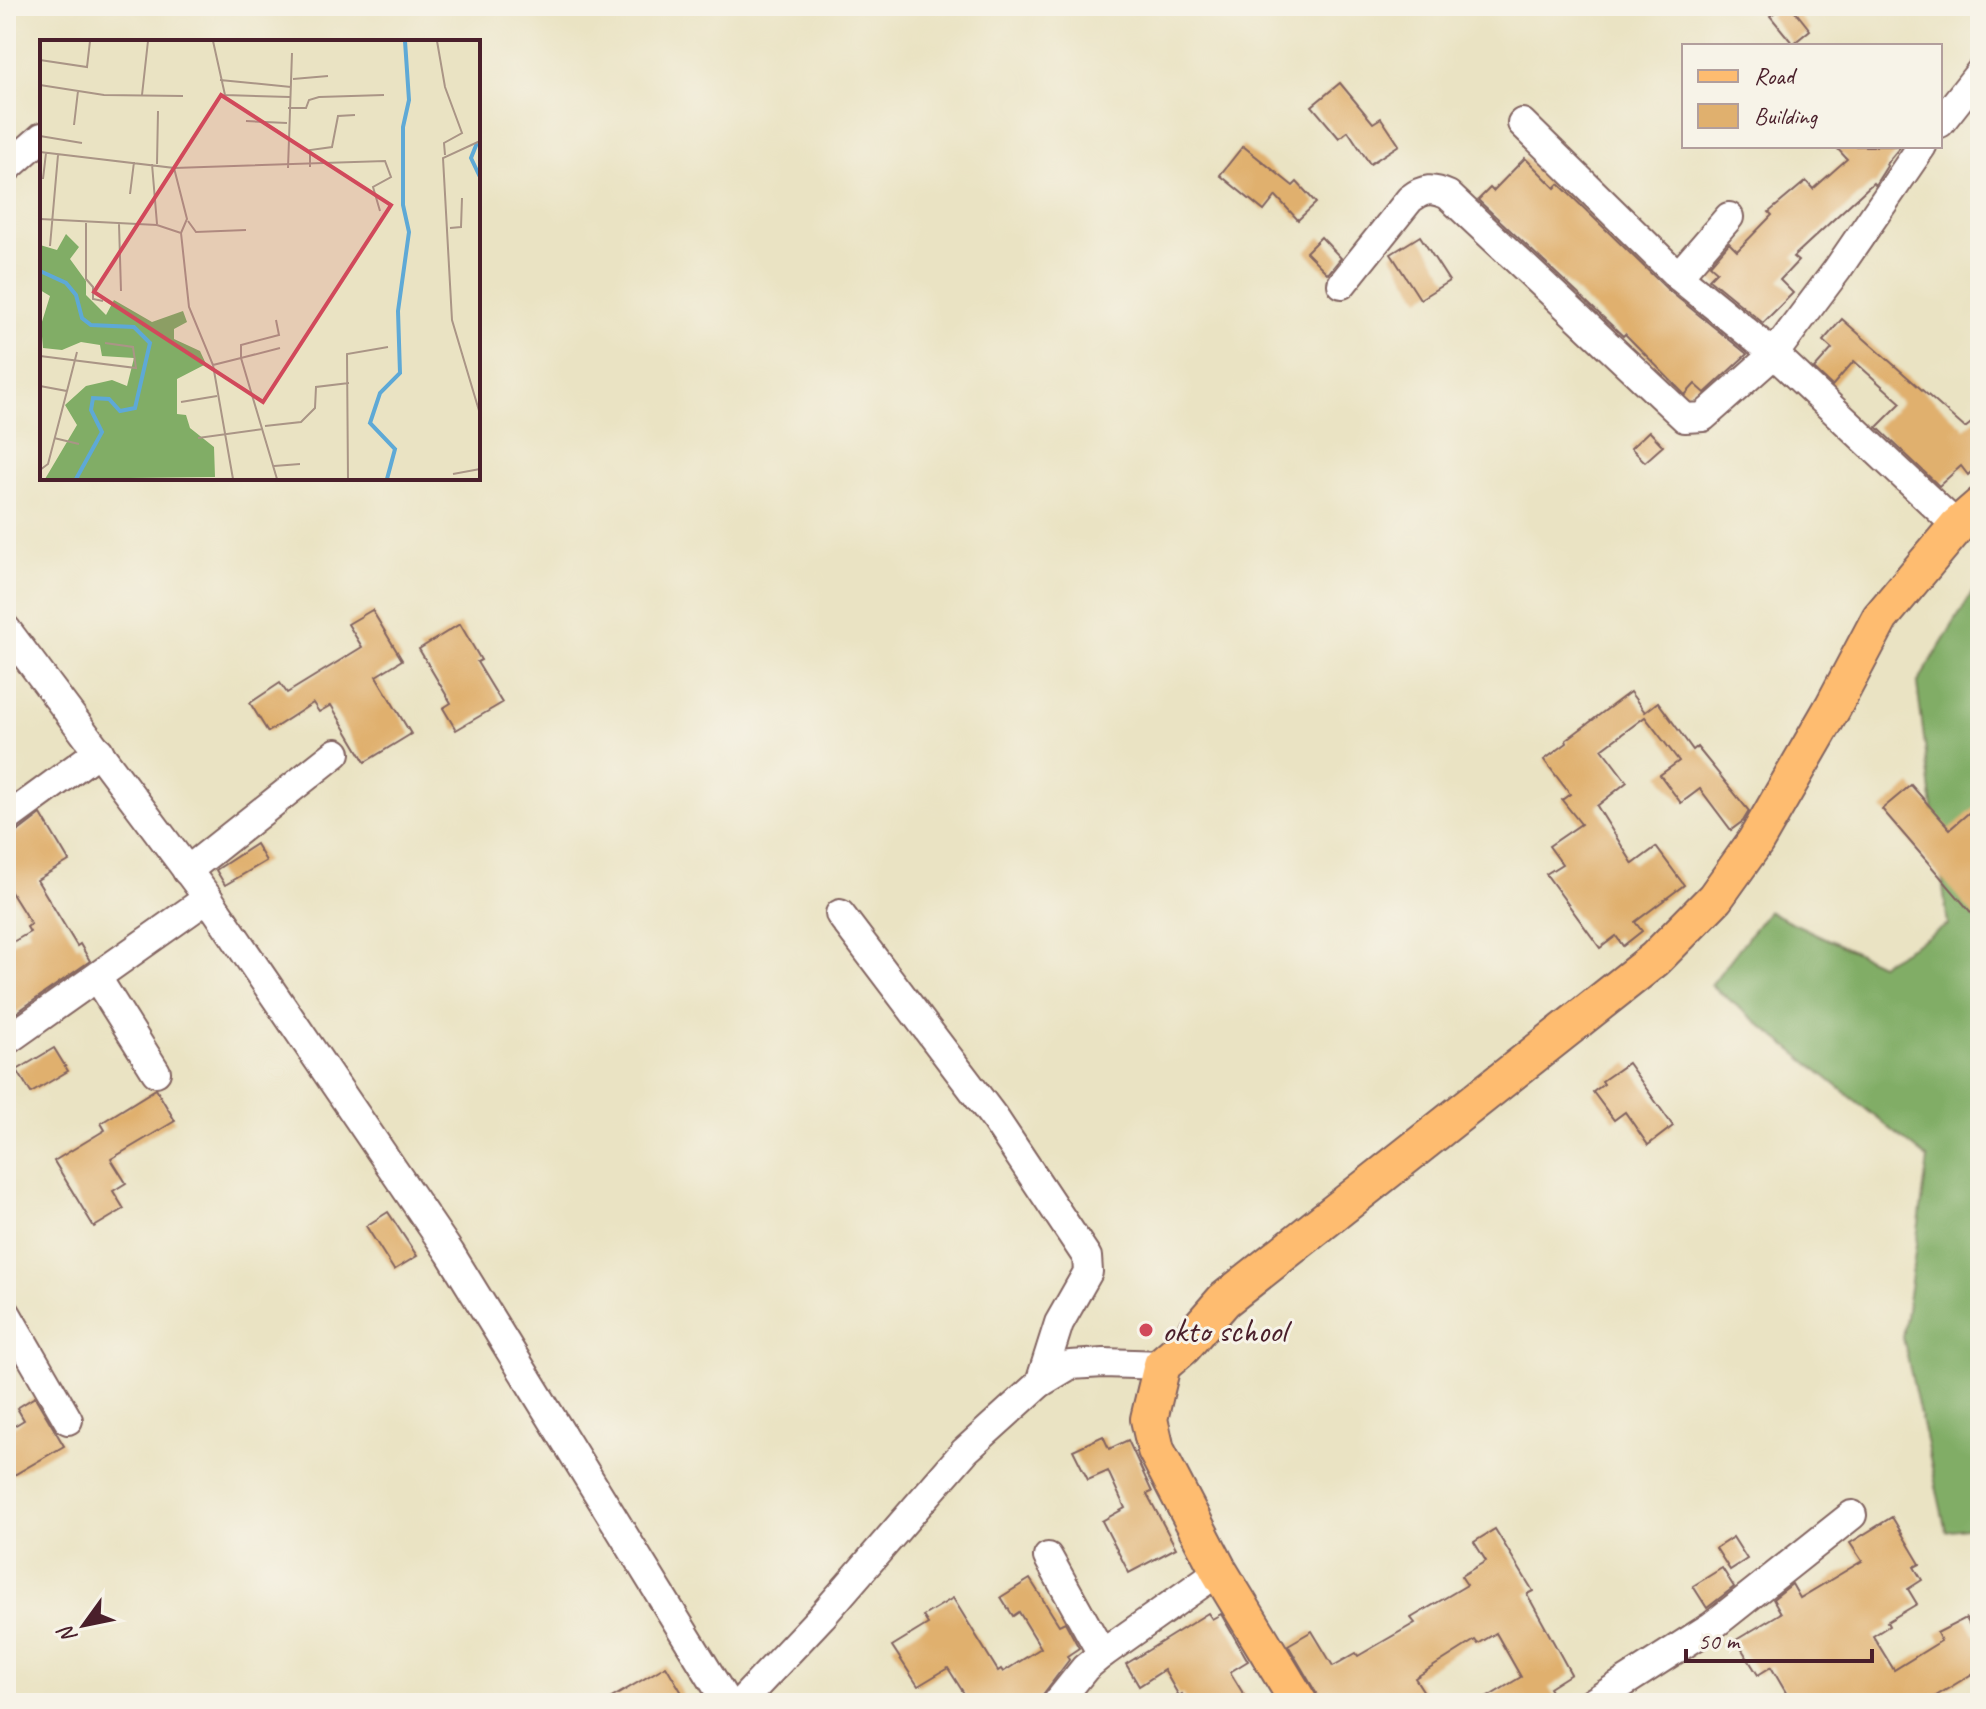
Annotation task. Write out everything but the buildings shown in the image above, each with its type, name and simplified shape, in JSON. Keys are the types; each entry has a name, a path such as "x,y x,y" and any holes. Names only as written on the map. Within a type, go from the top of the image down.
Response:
{"main road":[{"path":"1299,1703 1219,1571 1156,1450 1149,1419 1157,1381 1224,1300 1655,959 1715,898 1755,842 1880,618 1968,516"}],"street":[{"path":"1942,120 1980,72"},
{"path":"1522,123 1678,276 1968,516"},
{"path":"6,169 40,139"},
{"path":"1342,284 1410,199 1424,190 1436,189 1448,195 1685,418 1703,417 1774,354 1837,270 1918,148"},
{"path":"1678,276 1729,217"},
{"path":"6,629 208,898 450,1253 727,1703"},
{"path":"6,819 99,751"},
{"path":"187,871 336,753"},
{"path":"6,1041 208,898"},
{"path":"840,914 995,1119 1087,1257 1088,1272 1059,1323 1040,1383"},
{"path":"97,978 156,1072"},
{"path":"6,1313 68,1420"},
{"path":"740,1703 797,1644 965,1451 1040,1383 1070,1365 1104,1363 1157,1381"},
{"path":"1592,1703 1712,1626 1852,1515"},
{"path":"1048,1557 1102,1654"},
{"path":"1057,1703 1085,1668 1102,1654 1219,1571"}],"green space":[{"path":"1980,580 1980,1526 1946,1531 1903,1338 1928,1159 1711,985 1768,911 1880,964 1948,925 1917,684"}],"place":[{"name":"okto school","path":"1146,1330"}]}
